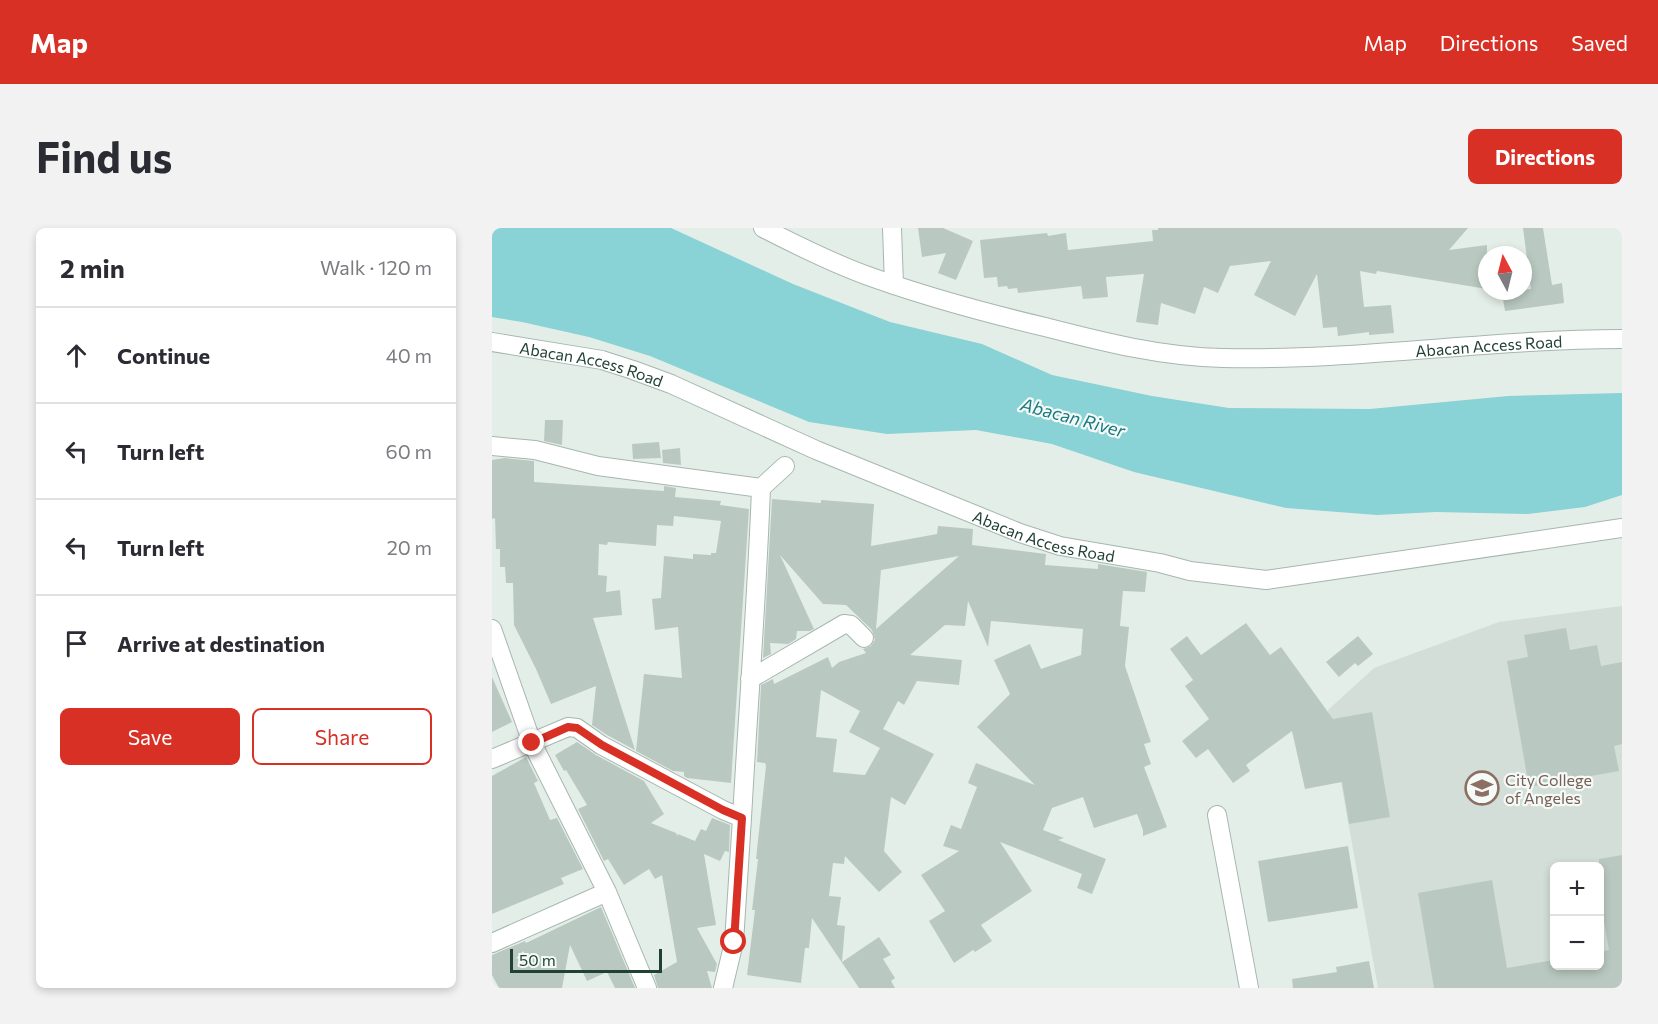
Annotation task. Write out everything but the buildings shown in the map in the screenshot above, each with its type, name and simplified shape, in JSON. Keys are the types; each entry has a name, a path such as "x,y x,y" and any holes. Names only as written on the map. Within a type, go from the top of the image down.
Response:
{"street":[{"name":"Abacan Access Road","path":"764,228 809,252 894,285 993,314 1143,350 1221,358 1367,355 1473,345 1622,339"},
{"path":"891,228 894,285"},
{"name":"Abacan Access Road","path":"492,342 602,360 633,370 671,384 816,450 1020,533 1060,546 1160,563 1190,572 1266,580 1622,528"},
{"path":"492,446 535,450 598,466 761,488"},
{"path":"723,988 734,942 758,575 761,488 785,466"},
{"path":"750,679 844,624 851,625 864,638"},
{"path":"492,629 532,743 607,892 647,988"},
{"path":"492,759 568,727 577,728 602,745 742,818"},
{"path":"1217,815 1249,988"},
{"path":"492,944 607,892"}],"shaded area":[{"name":"City College of Angeles","path":"1622,606 1622,988 1378,988 1328,710 1374,668 1499,622"}],"water":[{"name":"Abacan River","path":"492,228 671,228 793,284 890,322 982,344 1052,375 1152,396 1229,408 1370,409 1508,396 1622,393 1622,495 1585,507 1528,514 1436,512 1377,515 1286,508 1134,472 1052,444 976,430 887,434 809,422 650,356 589,337 492,317"}],"place":[{"name":"City College of Angeles","path":"1482,788"}],"route":[{"path":"532,743 568,727 577,728 602,745 742,818 734,942"}]}
